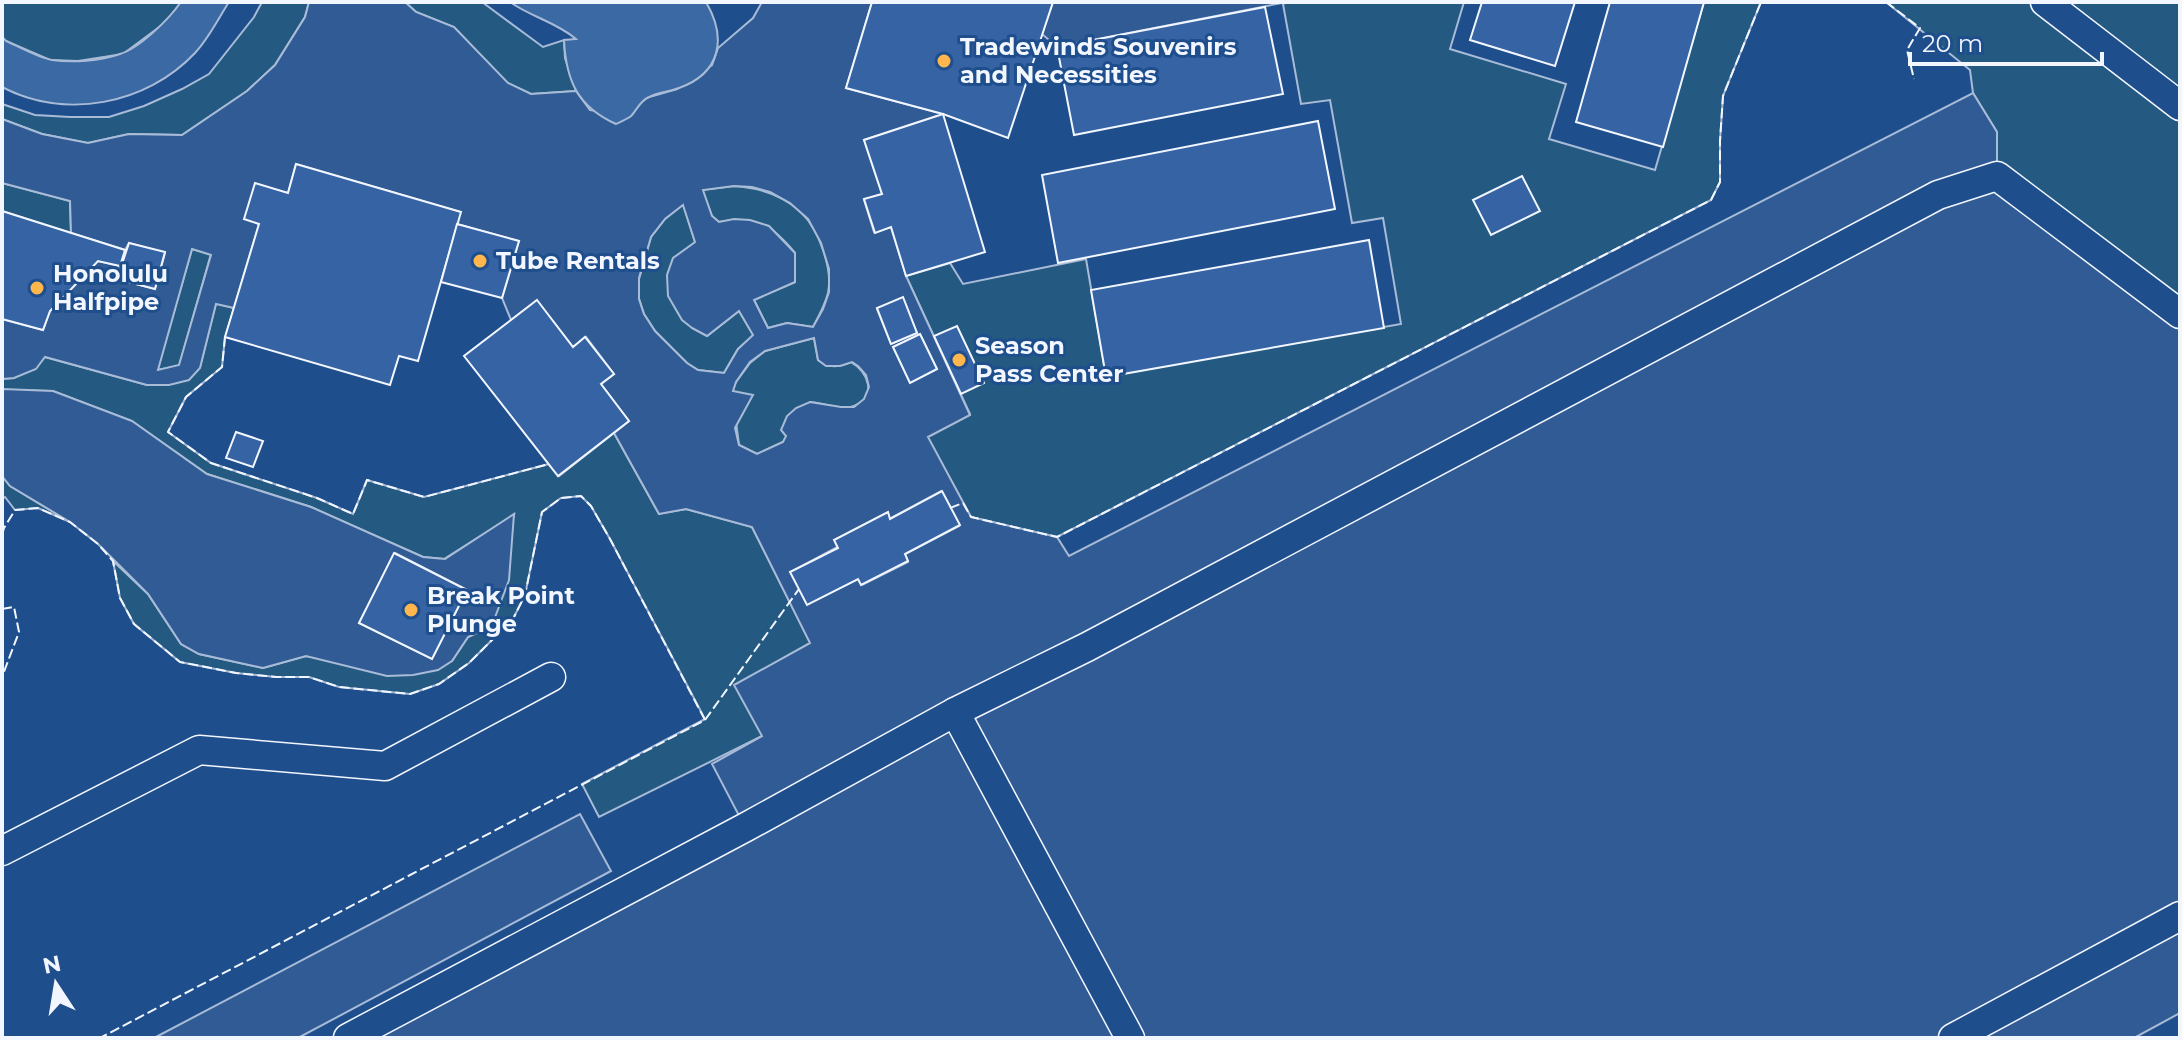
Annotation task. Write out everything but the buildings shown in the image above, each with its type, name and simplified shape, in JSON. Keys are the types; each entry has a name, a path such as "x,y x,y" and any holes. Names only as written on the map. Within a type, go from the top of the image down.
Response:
{"lane":[{"path":"2045,2 2180,106"},
{"path":"348,1038 746,827 955,712 1087,647 1938,195 1997,176 2180,314"},
{"path":"2,851 199,750 385,766 551,677"},
{"path":"955,712 1130,1038"},
{"path":"1953,1038 2180,916"}],"shaded area":[{"path":"2,2 181,2 166,22 123,54 78,61 50,60 6,41 2,37"},
{"path":"181,2 229,2 195,53 153,85 104,102 78,104 52,103 2,87 2,37 52,60 104,58 136,46 162,24"},
{"path":"262,2 309,2 305,17 275,65 247,91 182,135 129,134 88,143 42,134 2,119 2,104 35,115 109,117 182,89 209,74 254,17"},
{"path":"309,2 405,2 416,12 454,27 508,83 531,94 576,91 590,110 631,116 646,98 677,89 712,65 718,48 753,18 762,2 872,2 846,88 943,114 864,140 882,194 864,200 874,232 891,227 906,276 970,415 928,437 971,517 1057,537 1069,556 1973,93 1997,132 1997,176 2180,314 2180,1013 2134,1038 348,1038 745,827 712,764 762,736 734,685 810,643 752,527 686,509 659,514 614,433 629,421 601,384 614,374 586,337 573,347 537,301 511,320 502,298 519,241 457,224 460,212 296,164 288,193 255,184 259,224 234,308 216,304 200,368 189,380 169,385 147,385 45,357 36,369 14,378 2,379 2,319 43,330 50,311 98,261 120,266 117,279 155,289 165,253 129,243 125,250 71,233 70,201 2,183 2,119 42,134 88,143 129,134 182,135 247,91 275,65 305,17","holes":["752,187 790,203 808,219 821,243 829,269 829,292 813,327 787,323 768,328 754,300 795,282 795,253 769,226 750,220 719,222 712,216 703,190","683,205 695,242 673,258 667,275 668,296 682,320 707,336 739,311 753,335 738,349 724,373 698,370 687,363 655,331 644,314 639,299 639,278 651,237 665,219","192,249 211,255 179,365 158,370","903,298 917,333 891,344 877,309","920,334 937,369 910,383 893,347","814,338 818,360 826,366 852,362 866,375 869,387 864,399 854,407 810,402 796,408 787,416 781,430 786,436 783,442 757,454 739,445 735,428 753,395 733,391 750,362 765,351","941,491 959,526 905,554 908,562 862,585 858,579 807,604 791,572"]},
{"path":"405,2 482,2 543,47 564,40 565,58 576,91 531,94 507,83 454,27 416,12"},
{"path":"510,2 706,2 717,29 716,53 712,64 693,81 646,99 631,116 616,124 592,109 576,91 568,68 564,40 576,39"},
{"path":"1053,2 1287,2 1057,47 1042,34"},
{"path":"1464,2 1450,49 1566,84 1549,139 1655,170 1704,2 1761,2 1723,96 1720,182 1711,200 1057,537 971,517 927,437 970,414 906,276 950,263 963,284 1086,259 1106,376 1401,324 1383,218 1352,223 1330,100 1301,104 1283,4"},
{"path":"1886,2 2180,2 2180,314 1997,176 1997,132 1973,93 1970,70"},
{"path":"2,183 70,201 71,233 2,211"},
{"path":"734,186 778,196 810,222 826,261 829,282 825,302 813,327 787,323 768,328 754,300 795,282 795,253 763,225 743,220 719,222 712,216 702,190"},
{"path":"683,204 695,242 692,328 707,336 739,311 754,336 738,349 724,373 698,370 687,363 655,331 639,299 639,279 651,237 665,219"},
{"path":"192,249 211,254 179,366 157,370"},
{"path":"216,303 234,308 225,337 222,367 186,397 168,432 211,463 317,498 353,514 367,480 424,497 549,464 559,476 614,433 659,514 686,509 752,527 811,644 762,736 599,817 582,784 705,719 610,539 591,506 581,496 561,498 542,512 525,595 513,619 469,663 439,684 410,694 339,687 309,677 236,673 180,662 134,624 120,598 113,561 148,594 181,644 199,654 263,668 306,656 452,661 468,637 483,630 514,515 444,559 423,557 311,507 207,474 131,421 53,391 2,390 2,379 14,378 45,357 147,385 200,367"},
{"path":"814,338 818,360 822,363 834,366 851,362 862,371 868,384 866,397 849,407 810,402 783,442 757,454 739,445 732,391 736,382 750,363 765,351"},
{"path":"3,389 53,391 132,421 207,474 311,507 423,557 445,559 514,514 509,580 494,620 468,637 452,661 438,670 387,676 306,656 263,668 199,654 181,644 148,594 98,544 70,522 10,486 2,476","holes":["395,553 467,590 432,659 359,623"]},
{"path":"2,476 10,486 70,522 38,508 15,510 5,497 2,499"},
{"path":"580,814 611,871 298,1038 154,1038"}],"fence":[{"path":"950,508 963,503 971,517 1057,537 1711,200 1720,182 1723,96 1761,2"},
{"path":"1886,2 1920,28 1907,50 1914,79"},
{"path":"225,337 222,367 186,397 168,432 211,463 317,498 353,514 367,480 424,497 549,464"},
{"path":"2,535 15,510 38,508 70,522 98,544 113,561 120,598 134,624 180,662 236,673 309,677 339,687 410,694 439,684 469,663 513,619 525,595 542,512 561,498 581,496 591,506 610,539 705,720 100,1038"},
{"path":"705,720 799,589"},
{"path":"2,609 14,607 19,632 2,677"}],"place":[{"name":"Tradewinds Souvenirs and Necessities","path":"944,61"},
{"name":"Tube Rentals","path":"480,261"},
{"name":"Honolulu Halfpipe","path":"37,288"},
{"name":"Season Pass Center","path":"959,360"},
{"name":"Break Point Plunge","path":"411,610"}]}
